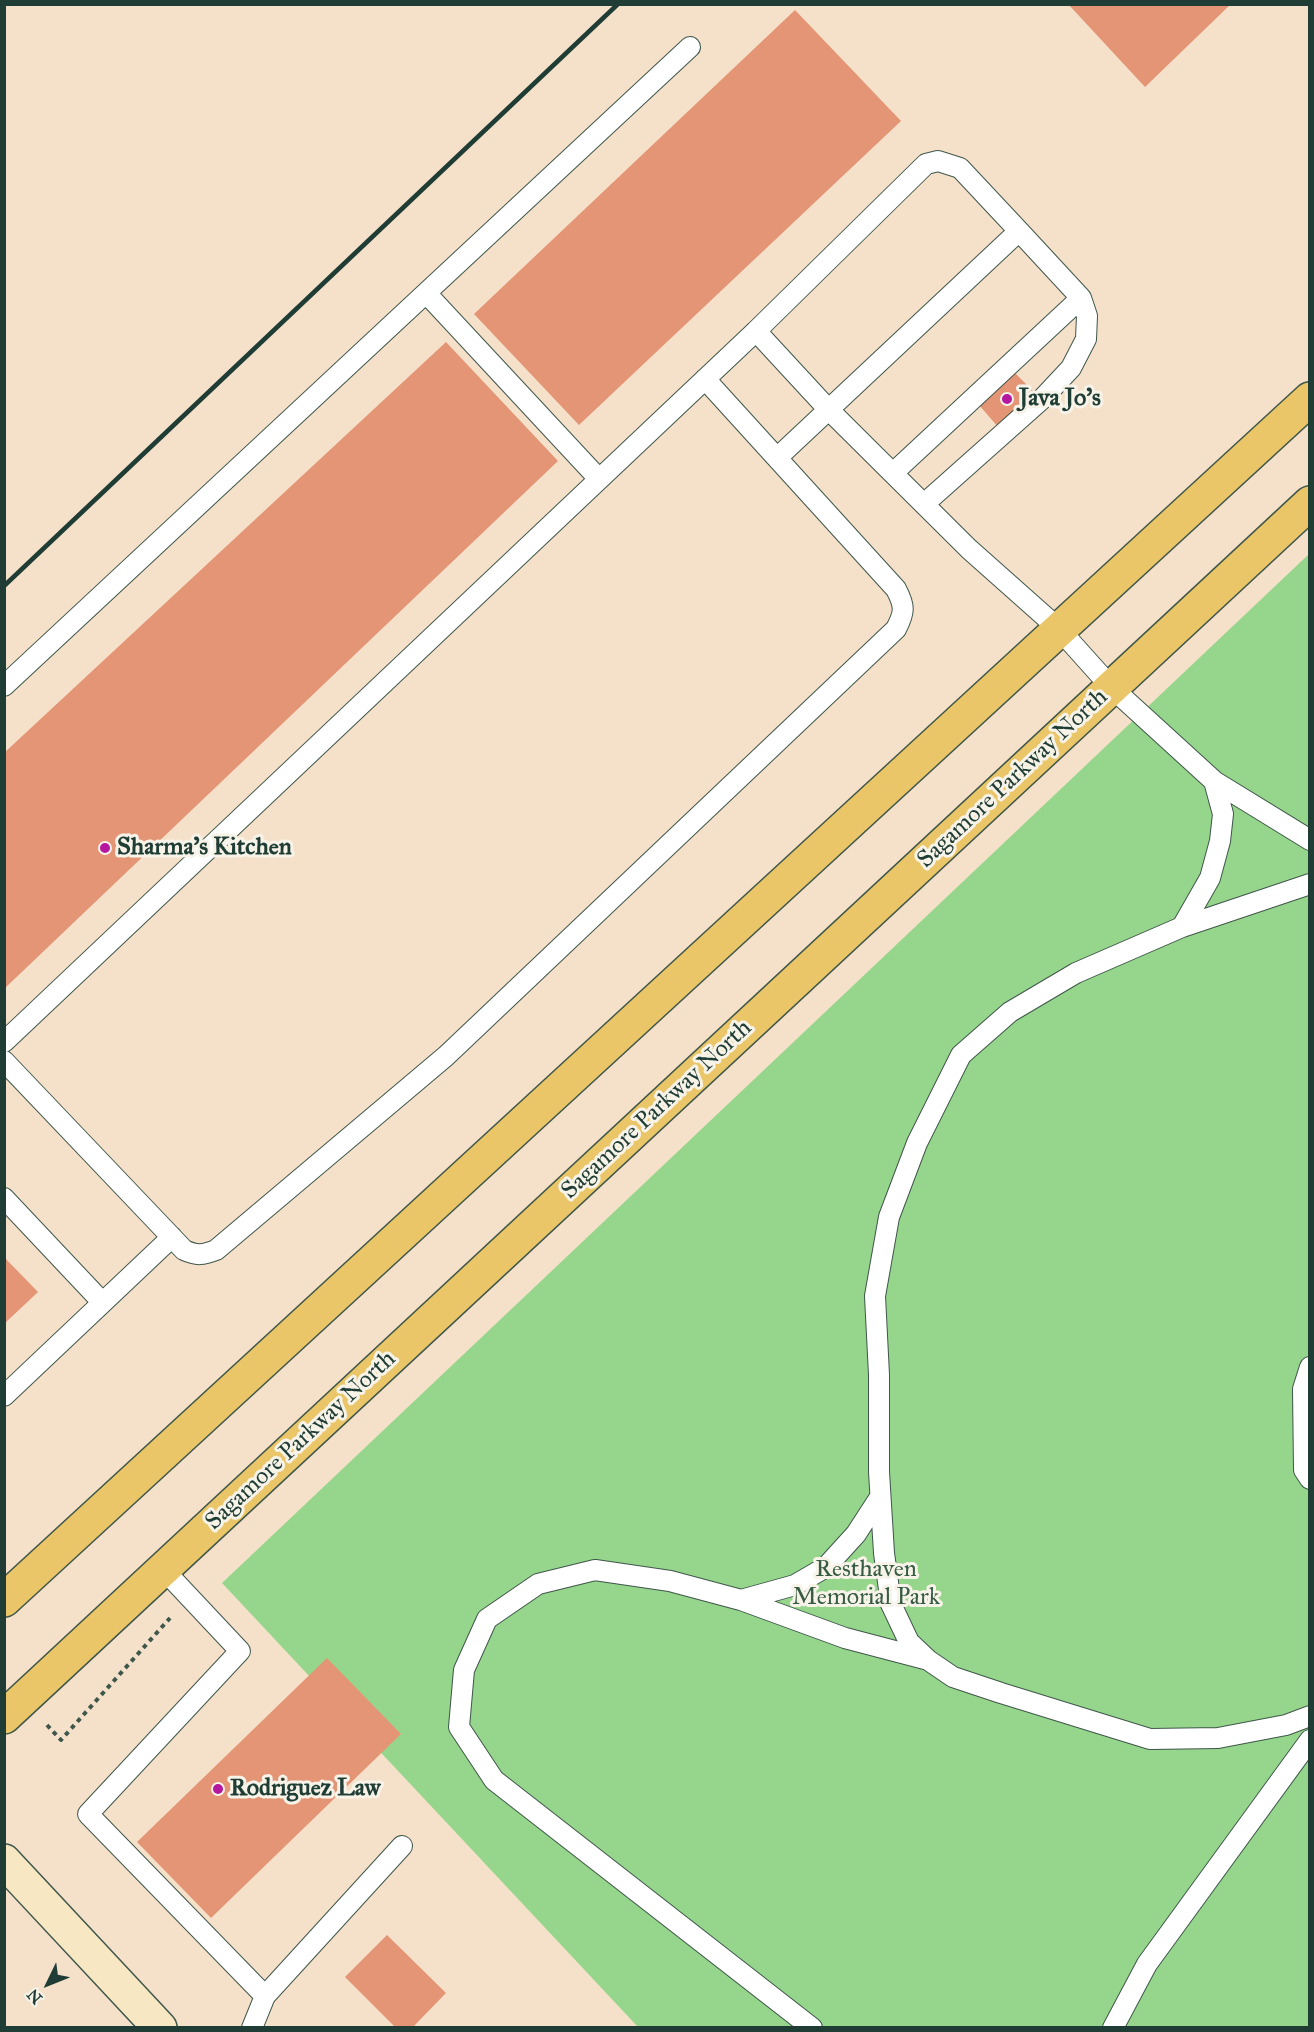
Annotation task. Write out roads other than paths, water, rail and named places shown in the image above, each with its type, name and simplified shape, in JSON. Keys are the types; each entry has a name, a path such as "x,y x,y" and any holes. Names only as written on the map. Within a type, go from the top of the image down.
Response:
{"main road":[{"path":"4,1600 1310,399"},
{"name":"Sagamore Parkway North","path":"4,1717 1310,503"},
{"path":"4,1861 160,2028"}],"lane":[{"path":"4,686 690,47"},
{"path":"4,1042 756,331 926,164 938,161 960,168 1081,298 1087,316 1086,339 1071,368 1042,399 924,504"},
{"path":"778,457 1018,231"},
{"path":"426,293 599,479"},
{"path":"893,473 1081,298"},
{"path":"756,331 828,409 969,549 1059,629 1111,687 1214,781 1310,840"},
{"path":"4,1061 184,1250 194,1255 204,1255 216,1250 446,1056 896,629 903,615 902,601 896,589 705,379"},
{"path":"1182,927 1210,878 1220,841 1223,814 1214,781"},
{"path":"1310,884 1182,927 1076,973 1010,1012 961,1055 917,1143 889,1217 875,1296 880,1497 891,1604 909,1642 928,1660 953,1677 1150,1739 1218,1738 1286,1725 1310,1716"},
{"path":"4,1198 102,1302"},
{"path":"4,1396 172,1237"},
{"path":"1310,1367 1303,1389 1304,1470 1310,1479"},
{"path":"741,1600 795,1585 826,1567 856,1534 880,1497"},
{"path":"164,1569 240,1651 87,1814 265,1996"},
{"path":"812,2028 494,1780 459,1727 464,1670 487,1619 538,1584 595,1570 670,1581 741,1600 844,1638 928,1660"},
{"path":"1113,2028 1147,1964 1310,1740"},
{"path":"252,2028 265,1996 402,1846"}],"railway":[{"path":"4,586 618,4"}],"place":[{"name":"Java Jo's","path":"1007,399"},
{"name":"Sharma's Kitchen","path":"105,848"},
{"name":"Rodriguez Law","path":"218,1789"}],"park label":[{"name":"Resthaven Memorial Park","path":"866,1584"}]}
